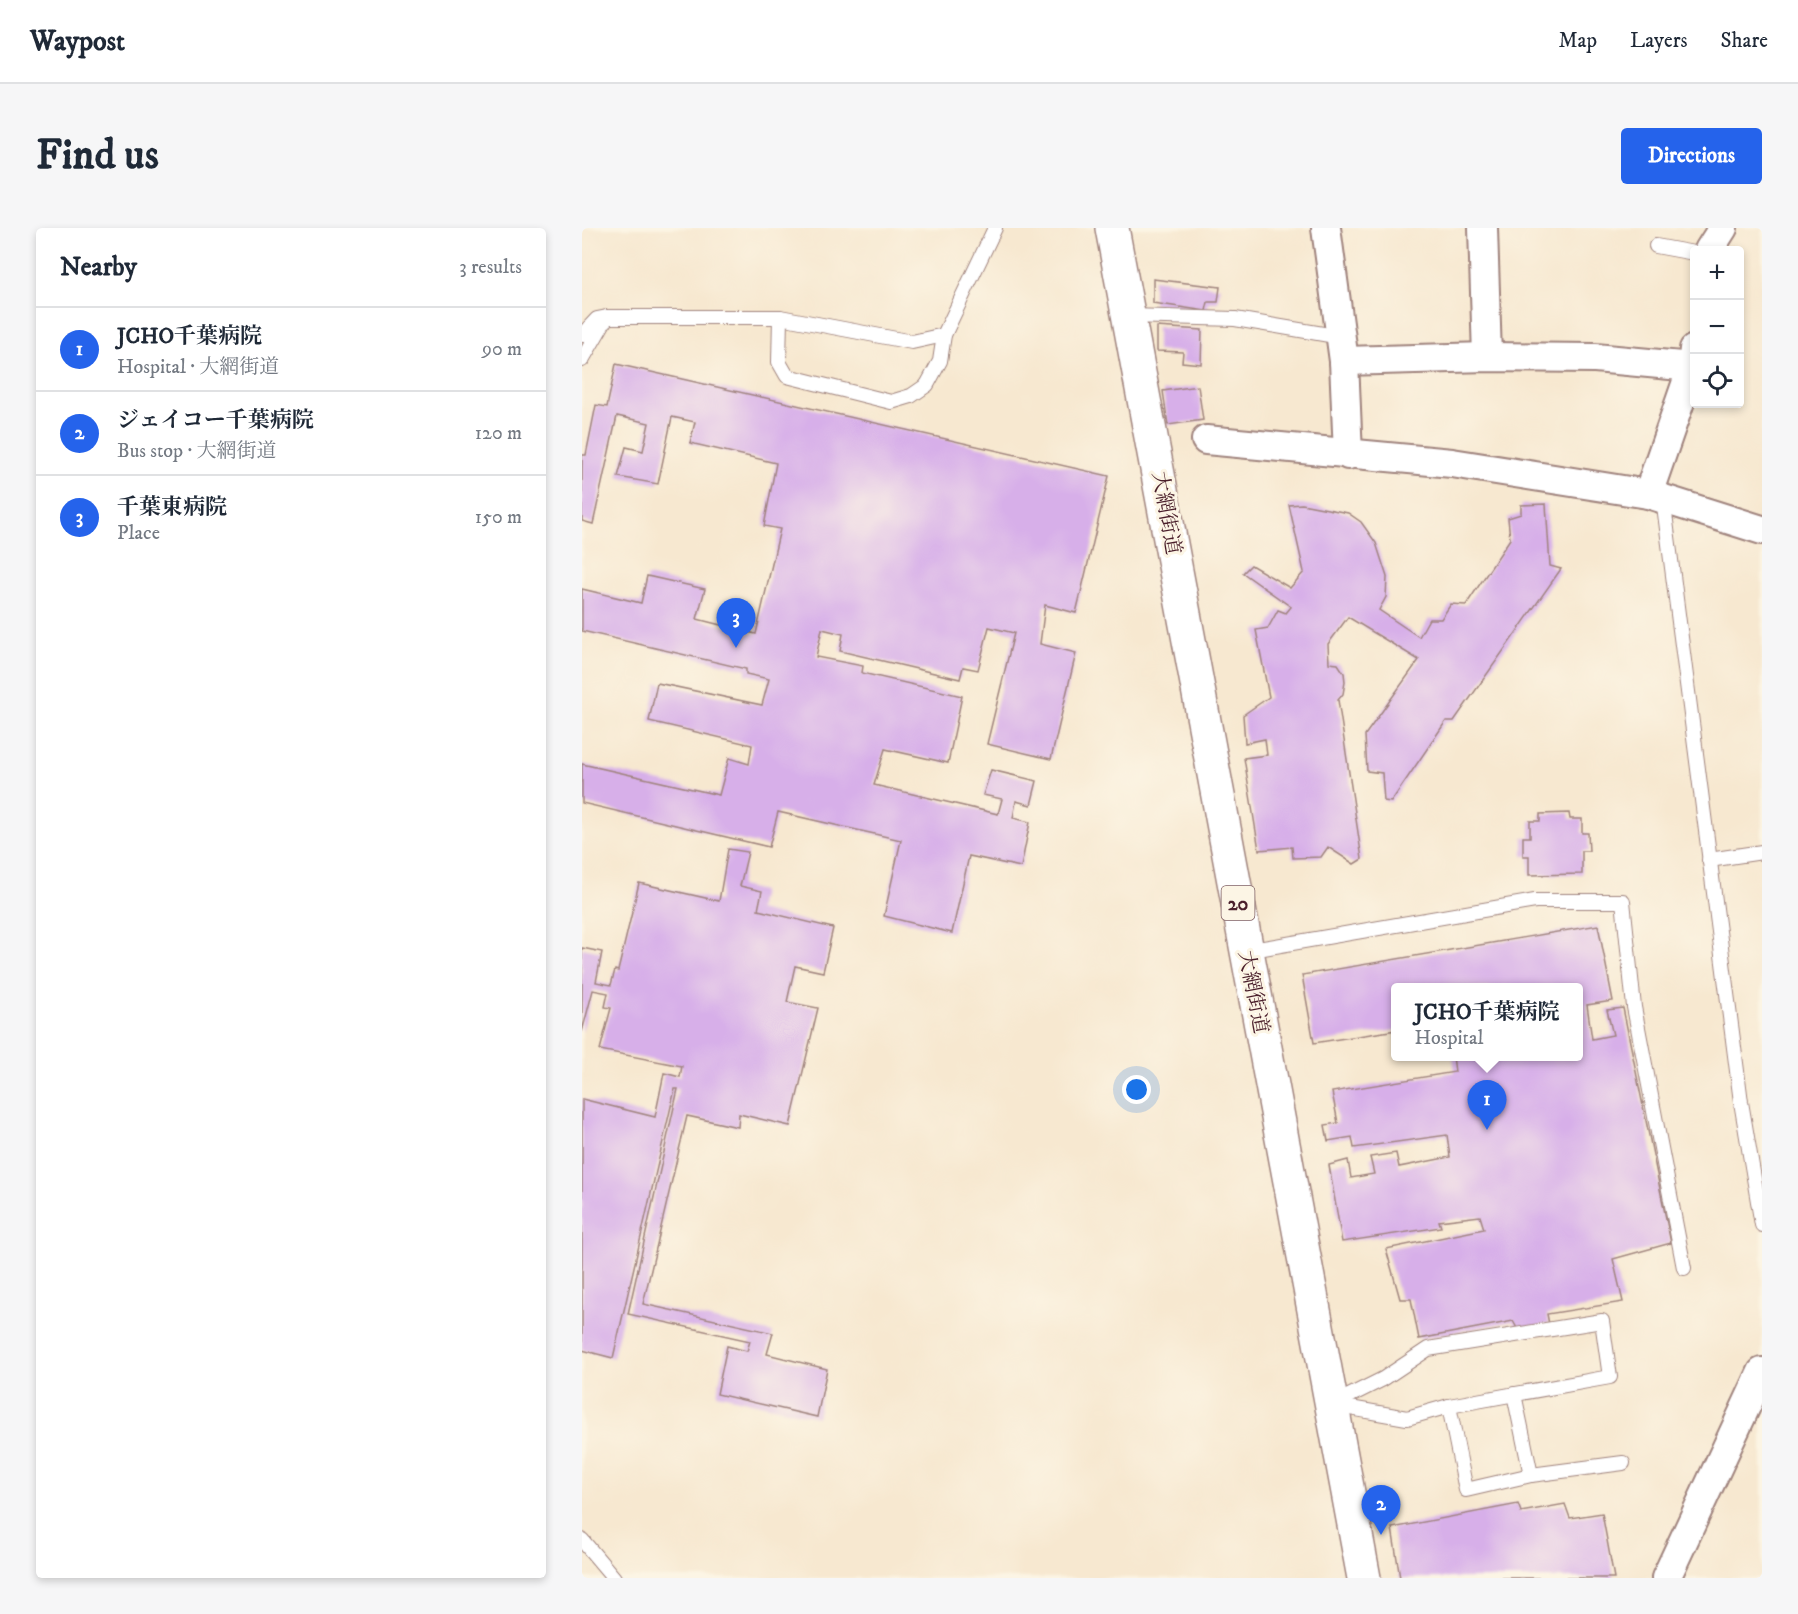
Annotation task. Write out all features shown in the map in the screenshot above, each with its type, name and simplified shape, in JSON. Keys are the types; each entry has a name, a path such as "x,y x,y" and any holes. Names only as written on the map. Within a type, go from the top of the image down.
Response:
{"main road":[{"name":"大網街道","path":"1112,228 1364,1578"}],"street":[{"path":"1326,228 1342,349 1348,455"},
{"path":"1483,228 1486,357"},
{"path":"1712,246 1723,228"},
{"path":"1342,349 1486,357 1690,358"},
{"path":"1655,496 1690,372"},
{"path":"1206,440 1452,463 1655,496 1762,530"},
{"path":"1666,1578 1762,1372"}],"lane":[{"path":"780,316 779,362 787,376 891,402 911,396 927,385 940,361 944,335 994,228"},
{"path":"1656,246 1690,253"},
{"path":"582,335 597,319 607,317 780,316 912,342 944,335"},
{"path":"1130,316 1235,319 1342,349"},
{"path":"582,360 607,317"},
{"path":"1655,496 1709,860 1741,1102 1762,1225"},
{"path":"1709,860 1762,852"},
{"path":"1246,951 1535,902 1623,901 1634,1006 1684,1268"},
{"path":"1602,1321 1610,1377 1449,1406 1407,1418 1331,1405 1383,1380 1428,1349 1602,1321"},
{"path":"1514,1394 1531,1475"},
{"path":"1449,1406 1466,1490 1531,1475 1623,1463"},
{"path":"582,1540 614,1578"}],"building":[{"path":"1153,279 1220,287 1218,302 1208,302 1206,311 1153,303"},
{"path":"1157,327 1202,330 1201,364 1182,362 1183,352 1157,351"},
{"path":"616,364 1109,476 1076,613 1045,605 1040,644 1076,653 1051,759 987,744 1014,633 989,627 978,670 963,667 960,679 840,651 843,634 822,629 816,657 863,666 862,673 962,696 948,763 885,749 874,785 998,814 1002,799 983,795 991,770 1037,781 1031,805 1016,801 1013,818 1030,822 1021,867 969,856 952,933 884,916 901,840 778,812 769,847 582,803 582,764 719,795 729,758 749,764 752,745 649,721 657,683 762,705 769,679 746,674 746,669 582,631 582,589 641,603 647,576 705,589 697,619 756,634 780,529 764,526 776,463 690,443 695,422 672,417 658,484 618,477 626,447 643,451 649,423 617,416 593,524 582,521 582,455 586,455 596,405 607,407"},
{"path":"1198,386 1203,420 1168,425 1163,391"},
{"path":"1302,504 1348,513 1361,522 1376,543 1387,577 1386,597 1379,610 1419,637 1429,619 1441,619 1451,604 1466,605 1510,539 1508,518 1521,514 1521,505 1546,504 1550,566 1561,569 1454,721 1446,721 1391,802 1384,801 1382,773 1367,771 1365,735 1419,660 1348,617 1328,644 1329,663 1338,664 1344,673 1343,694 1338,700 1362,859 1354,864 1328,847 1321,857 1293,858 1292,847 1259,850 1244,758 1267,755 1265,739 1245,743 1243,715 1269,697 1256,630 1268,628 1278,610 1286,613 1291,607 1243,573 1251,565 1290,588 1304,572 1289,505"},
{"path":"1569,813 1570,819 1582,819 1582,833 1588,833 1589,851 1582,851 1582,874 1529,875 1529,856 1523,856 1523,837 1530,837 1530,821 1540,821 1540,814"},
{"path":"728,849 748,852 740,886 762,891 758,910 833,928 823,972 795,966 787,1002 818,1008 790,1126 739,1114 738,1127 687,1116 643,1304 773,1333 767,1354 827,1369 817,1417 717,1394 727,1346 747,1351 750,1341 628,1314 678,1089 675,1089 613,1358 582,1350 582,1099 655,1117 664,1073 680,1077 682,1066 600,1050 611,1008 605,1007 608,993 593,990 582,1032 582,948 602,952 596,982 611,985 615,970 618,971 639,883 719,901"},
{"path":"1598,925 1613,1001 1587,1005 1592,1039 1613,1035 1607,1010 1623,1008 1671,1243 1613,1259 1623,1302 1547,1314 1549,1324 1518,1330 1513,1321 1419,1339 1411,1299 1400,1299 1386,1249 1484,1229 1480,1216 1439,1221 1441,1227 1342,1242 1329,1165 1348,1160 1351,1178 1374,1174 1370,1157 1396,1153 1399,1167 1450,1157 1447,1135 1354,1148 1352,1137 1328,1141 1325,1125 1338,1123 1332,1092 1455,1072 1454,1061 1583,1061 1583,983 1391,983 1391,1031 1314,1043 1302,975"},
{"path":"1518,1504 1521,1512 1565,1504 1570,1518 1602,1513 1614,1578 1400,1578 1392,1528"}],"place":[{"name":"千葉東病院","path":"736,648"},
{"name":"JCHO千葉病院","path":"1487,1130"},
{"name":"ジェイコー千葉病院","path":"1381,1535"}]}
